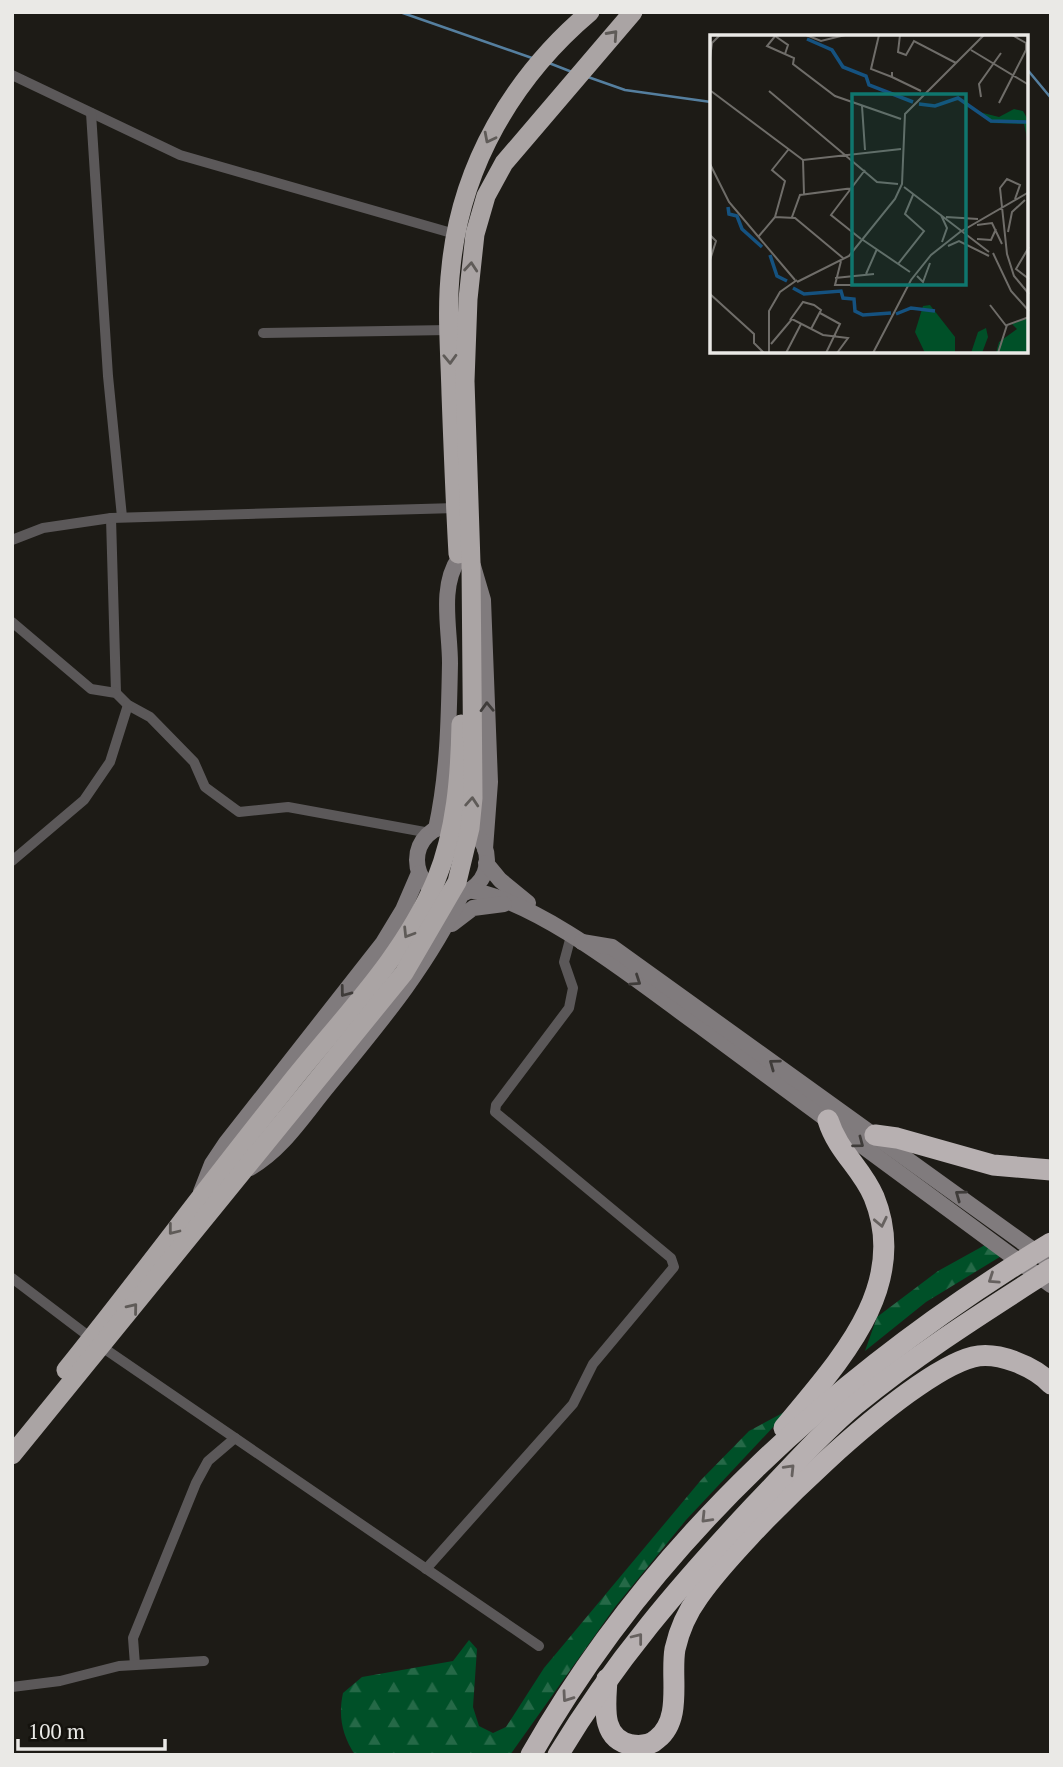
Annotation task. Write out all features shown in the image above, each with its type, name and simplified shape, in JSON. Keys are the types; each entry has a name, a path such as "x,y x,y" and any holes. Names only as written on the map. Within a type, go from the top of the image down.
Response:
{"highway":[{"path":"465,560 456,508 449,330 450,269 455,234 477,161 497,121 524,79 564,35 590,12"},
{"path":"12,1455 201,1195 270,1123 384,969 417,918 437,878 457,795 466,630 468,299 475,234 482,208 498,173 633,12"},
{"path":"736,1488 858,1334 879,1291 885,1241 881,1216 865,1181 837,1144 828,1119"},
{"path":"12,1437 245,1171 270,1123"},
{"path":"875,1135 897,1138 993,1165 1051,1171"},
{"path":"531,1755 559,1709 670,1555 736,1488 806,1422 904,1341 999,1274 1051,1243"},
{"path":"558,1755 607,1679 675,1590 796,1462 854,1406 932,1346 1051,1269"},
{"path":"607,1679 606,1716 611,1731 632,1745 648,1744 657,1739 669,1724 673,1711 673,1665 679,1633 699,1596 773,1514 824,1465 925,1379 967,1359 998,1357 1038,1373 1051,1385"},
{"path":"657,1755 670,1745 681,1724 684,1657 702,1613 733,1570 803,1498 915,1397 949,1375 975,1366 993,1365 1051,1385"}],"main road":[{"path":"201,1195 218,1154 394,927 419,873 418,851 433,831 445,767 450,661 448,584 465,560 481,584 483,600 490,782 486,856 479,881 465,891 448,894 434,889 419,873"},
{"path":"433,831 451,825 465,828 477,836 500,880 545,919"},
{"path":"465,891 522,907 575,939 828,1119 1051,1285"},
{"path":"245,1171 283,1142 373,1031 441,936 465,891"},
{"path":"441,936 460,916 473,908 491,903 522,907"},
{"path":"575,939 612,947 1051,1262"}],"street":[{"path":"12,75 180,155 455,234"},
{"path":"91,113 117,518 116,693"},
{"path":"262,333 449,330"},
{"path":"12,540 43,528 117,518 456,508"},
{"path":"12,622 91,689 116,693 128,705 150,717 194,762 205,787 239,812 301,808 331,817 433,831"},
{"path":"12,861 84,800 110,762 128,705"},
{"path":"426,1569 573,1404 593,1364 674,1267 673,1260 495,1112 496,1105 569,1008 573,988 564,962 575,939"},
{"path":"12,1278 96,1343 539,1646"},
{"path":"135,1665 133,1638 196,1483 208,1461 235,1438"},
{"path":"12,1688 135,1665 204,1661"}],"green space":[{"path":"985,1245 1003,1255 926,1302 865,1351 877,1317 938,1271"},
{"path":"790,1409 686,1520 615,1607 510,1755 355,1755 342,1725 343,1693 362,1677 453,1661 469,1640 477,1649 473,1707 479,1726 493,1733 506,1727 544,1668 701,1480 749,1431"}],"waterway":[{"path":"400,12 532,58"},
{"path":"549,63 572,72"},
{"path":"1028,70 1051,98"},
{"path":"588,77 625,90 710,102"}]}
